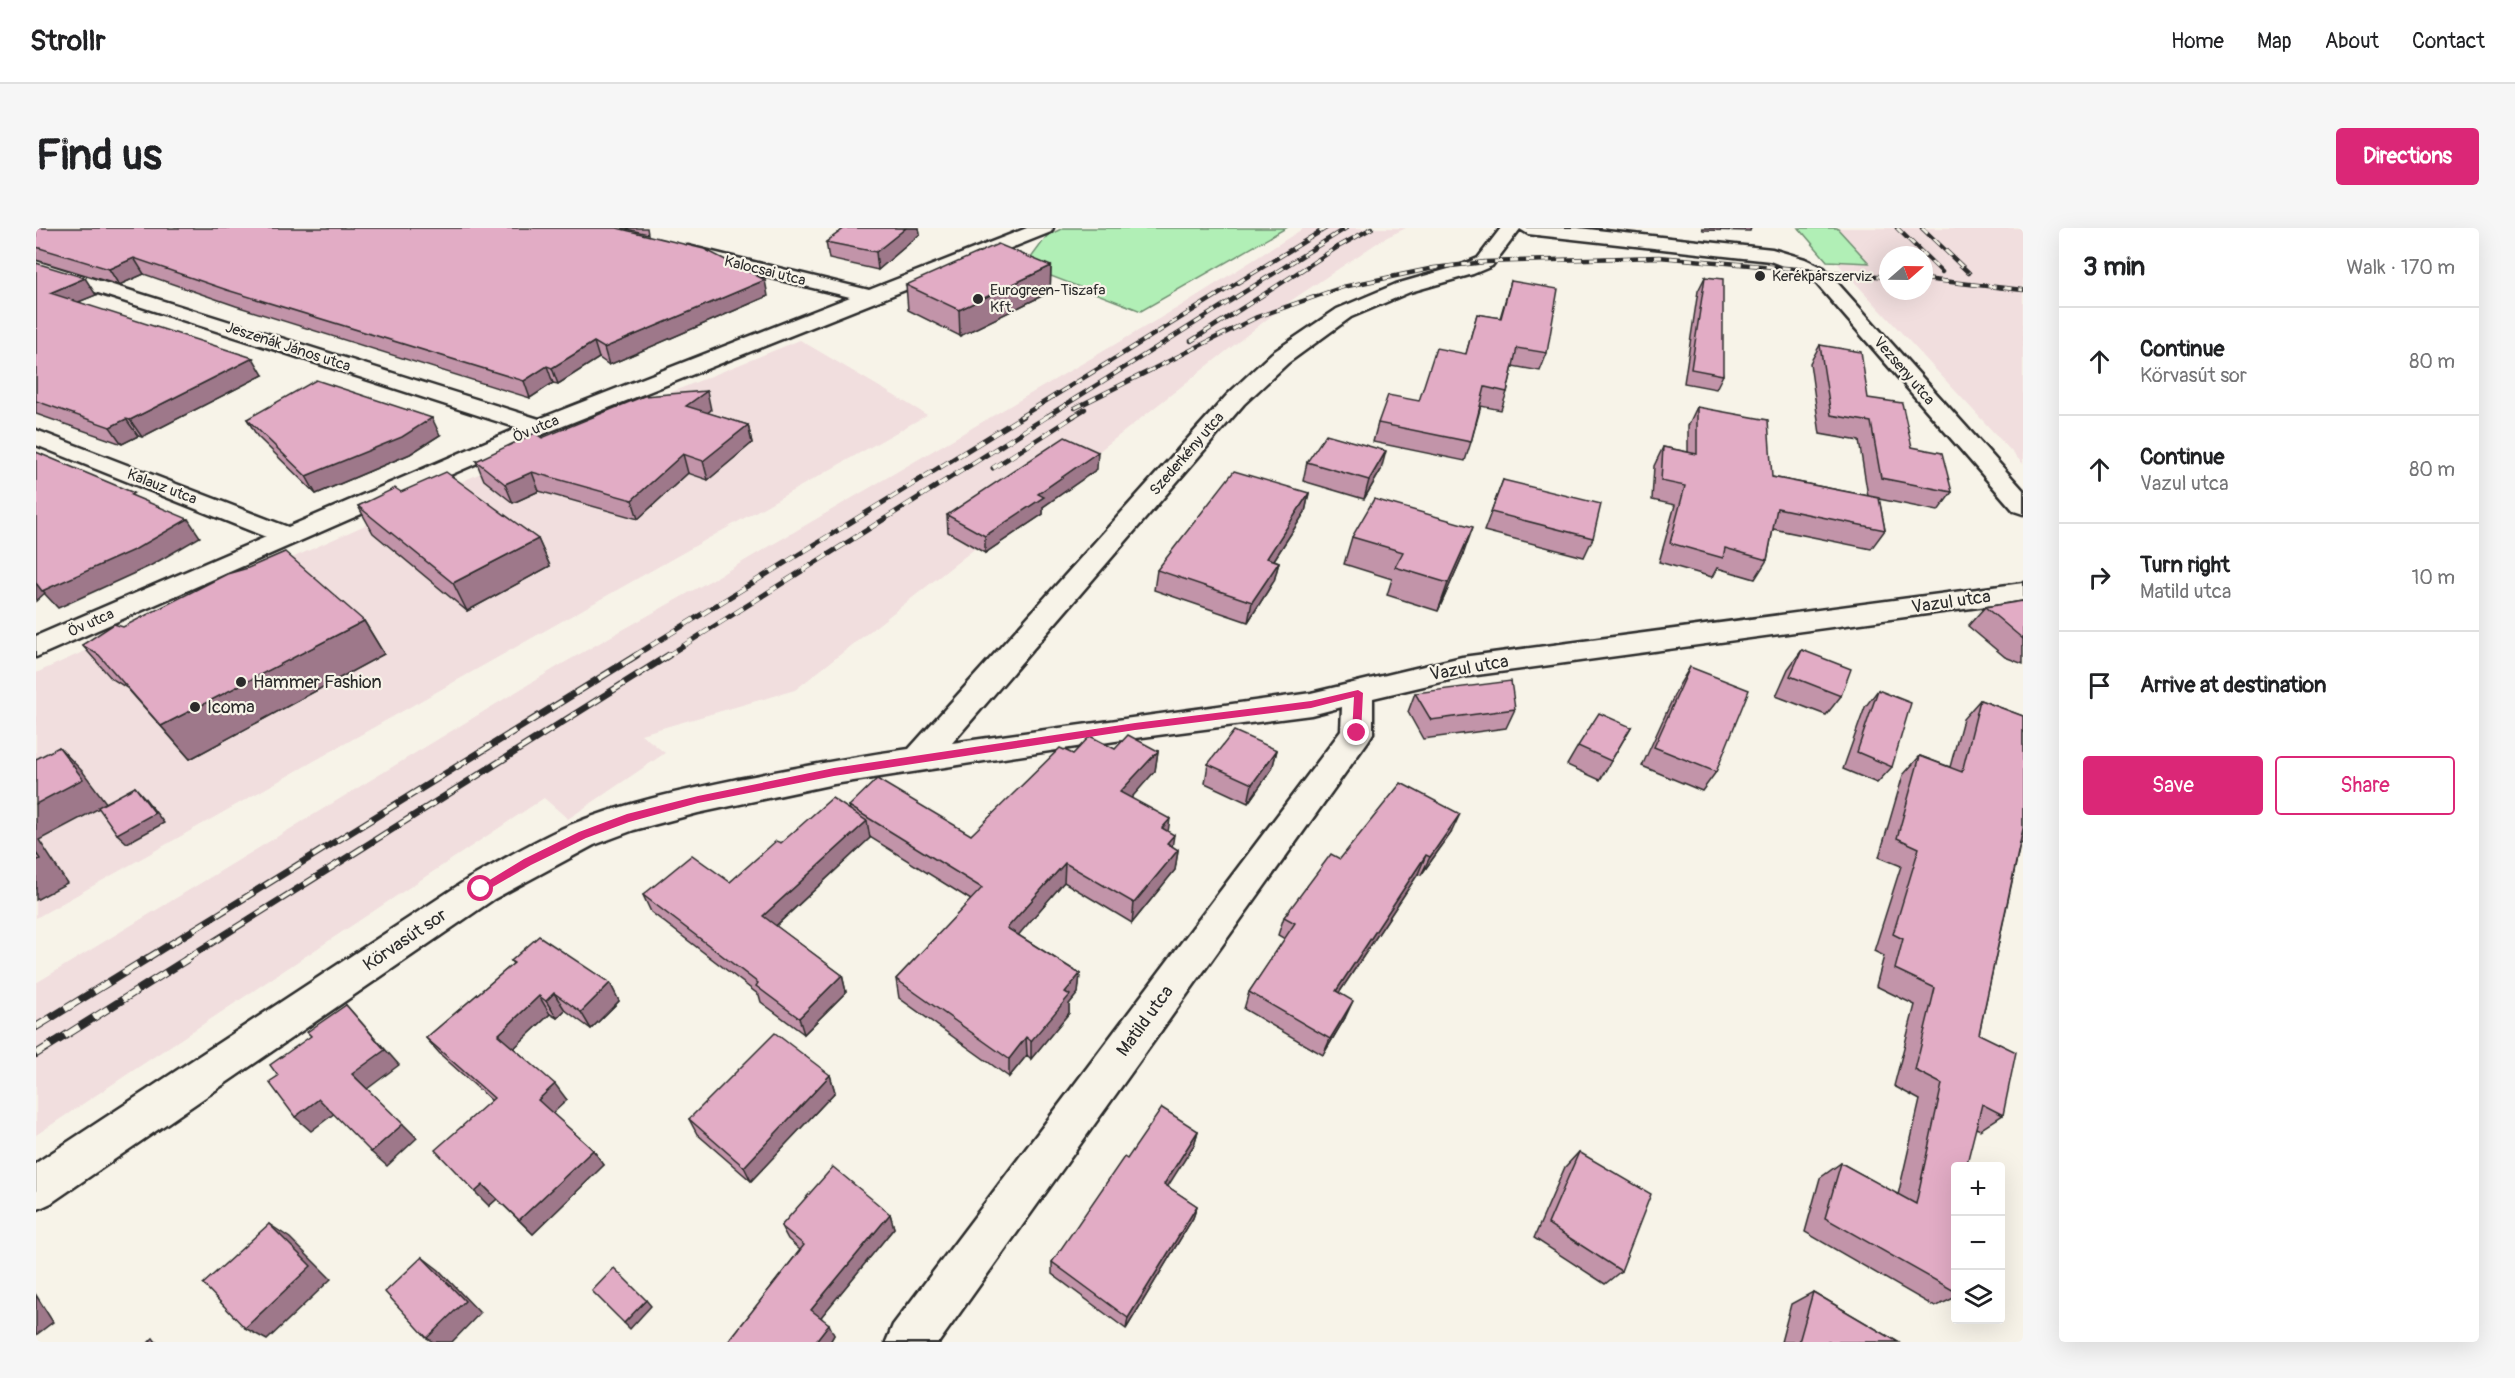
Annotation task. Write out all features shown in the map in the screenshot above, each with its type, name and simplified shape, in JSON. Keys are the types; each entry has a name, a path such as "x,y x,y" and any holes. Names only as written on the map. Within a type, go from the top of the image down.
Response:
{"street":[{"name":"Öv utca","path":"36,647 540,426 1044,228"},
{"name":"Szederkény utca","path":"919,759 1236,399 1280,358 1304,339 1361,305 1403,288 1466,270 1485,262 1511,228"},
{"name":"Vezseny utca","path":"1528,228 1772,255 1798,262 1817,272 2023,506"},
{"name":"Kalocsai utca","path":"669,247 870,296"},
{"name":"Jeszenák János utca","path":"36,267 540,426"},
{"name":"Kalauz utca","path":"36,437 288,537"},
{"name":"Vazul utca","path":"919,759 1311,704 1403,680 1462,668 2023,592"},
{"name":"Matild utca","path":"910,1342 1357,733 1358,693"},
{"name":"Körvasút sor","path":"36,1188 481,889 573,839 627,818 698,800 834,772 919,759"}],"shaded area":[{"path":"1304,228 1406,228 1383,239 1289,302 795,690 641,734 665,753 568,819 544,798 36,1135 36,983 562,664 722,574 1179,307"},
{"path":"1808,228 2023,228 2023,464 1848,275"},
{"path":"800,340 927,415 36,918 36,673 561,437"}],"green space":[{"path":"1063,228 1286,228 1141,311 1025,266 1047,236"},
{"path":"1799,228 1837,228 1869,263 1827,261"}],"building":[{"path":"36,228 617,228 704,249 765,280 604,348 594,342 552,368 547,366 524,381 227,290 134,258 109,269 36,247"},
{"path":"845,228 906,228 876,252 826,242"},
{"path":"998,244 1051,266 959,310 906,285"},
{"path":"36,263 85,278 50,293 253,358 130,420 126,419 110,427 36,401"},
{"path":"1705,277 1723,279 1723,375 1691,369"},
{"path":"1511,281 1558,289 1547,353 1517,348 1507,392 1485,387 1471,442 1378,423 1388,395 1419,401 1436,348 1466,354 1477,314 1501,318"},
{"path":"1820,345 1861,352 1868,398 1902,403 1912,447 1942,453 1952,492 1881,478 1871,422 1831,415"},
{"path":"316,380 432,418 402,437 306,476 247,419"},
{"path":"707,391 686,406 748,425 703,461 683,454 632,500 532,472 505,484 476,461 535,433 542,438 644,396"},
{"path":"1697,407 1768,420 1772,477 1879,498 1885,530 1777,508 1767,560 1725,548 1723,558 1670,543 1685,486 1661,481 1663,447 1697,454"},
{"path":"1326,434 1386,451 1369,480 1307,462"},
{"path":"1065,437 1098,452 1038,494 1044,497 985,536 947,515"},
{"path":"36,452 134,493 131,495 188,519 136,549 42,591 36,583"},
{"path":"1234,471 1309,493 1267,558 1279,562 1252,602 1157,570"},
{"path":"446,472 538,539 453,583 358,506 395,488 401,492"},
{"path":"1503,480 1601,504 1593,538 1491,512"},
{"path":"1374,499 1473,527 1448,583 1395,567 1403,552 1352,537"},
{"path":"285,552 364,621 161,726 99,655 82,645 114,624 123,627 227,574 248,568"},
{"path":"2023,601 2023,639 1985,607"},
{"path":"1802,650 1851,669 1841,696 1790,676"},
{"path":"1690,667 1749,690 1716,772 1654,747"},
{"path":"1511,681 1515,709 1431,720 1415,693"},
{"path":"1878,690 1911,703 1892,767 1857,752"},
{"path":"1980,700 2023,716 2023,829 1979,1034 2016,1052 2003,1115 1982,1104 1967,1162 1951,1162 1951,1289 1825,1218 1841,1163 1916,1204 1942,1084 1915,1070 1935,988 1895,969 1903,939 1893,934 1919,848 1897,838 1920,756 1962,772"},
{"path":"1599,713 1631,727 1611,761 1578,746"},
{"path":"1234,731 1277,750 1252,784 1208,764"},
{"path":"1128,735 1158,751 1120,792 1170,819 1162,828 1174,835 1167,843 1178,850 1134,903 1065,863 1007,928 1080,974 1065,992 1070,995 1031,1041 1026,1037 1009,1059 896,979 982,888 849,806 877,779 971,835 1060,748 1073,754 1090,736 1115,749"},
{"path":"59,747 83,779 36,804 36,759"},
{"path":"1401,783 1460,814 1430,857 1426,855 1336,991 1353,1001 1330,1039 1249,992 1295,923 1284,917 1331,854 1340,859"},
{"path":"135,787 155,813 117,834 98,807"},
{"path":"832,798 867,821 763,916 842,975 799,1018 756,986 758,983 643,895 692,855 730,882 776,841 781,843"},
{"path":"539,936 610,983 581,1012 554,993 546,1001 539,996 498,1035 555,1084 538,1100 593,1150 519,1220 483,1185 475,1192 435,1150 494,1098 426,1038 514,963 511,961"},
{"path":"346,1005 385,1050 352,1074 403,1124 371,1152 319,1099 295,1117 269,1082 278,1076 270,1065 311,1036 307,1032"},
{"path":"775,1033 830,1075 744,1167 689,1119"},
{"path":"1162,1108 1198,1131 1164,1184 1197,1206 1128,1318 1052,1262 1124,1157 1127,1159"},
{"path":"1579,1152 1651,1194 1621,1271 1548,1224"},
{"path":"833,1167 890,1214 811,1310 829,1324 815,1342 728,1342 804,1245 781,1226"},
{"path":"269,1224 311,1266 245,1328 203,1284"},
{"path":"422,1257 465,1301 427,1338 385,1292"},
{"path":"614,1268 646,1300 624,1323 592,1291"},
{"path":"1813,1292 1898,1342 1799,1342"}],"railway":[{"path":"1020,417 1326,228"},
{"path":"1046,417 1346,228"},
{"path":"1191,341 1336,248 1372,228"},
{"path":"1897,228 1942,272"},
{"path":"1922,228 1969,273"},
{"path":"1075,408 1257,317 1343,287 1434,268 1485,262 1659,257 1879,276"},
{"path":"1933,280 2023,290"},
{"path":"1072,417 1085,409"},
{"path":"634,656 1023,416"},
{"path":"667,656 1048,416"},
{"path":"993,468 1074,416"},
{"path":"146,959 637,655"},
{"path":"186,959 669,655"},
{"path":"36,1027 148,958"},
{"path":"36,1054 189,958"}],"place":[{"name":"Kerékpárszerviz","path":"1760,276"},
{"name":"Eurogreen-Tiszafa Kft.","path":"978,299"},
{"name":"Hammer Fashion","path":"241,682"},
{"name":"Icoma","path":"195,707"}],"route":[{"path":"481,889 582,835 627,818 698,800 834,772 1135,727 1311,704 1358,693 1357,733"}]}
